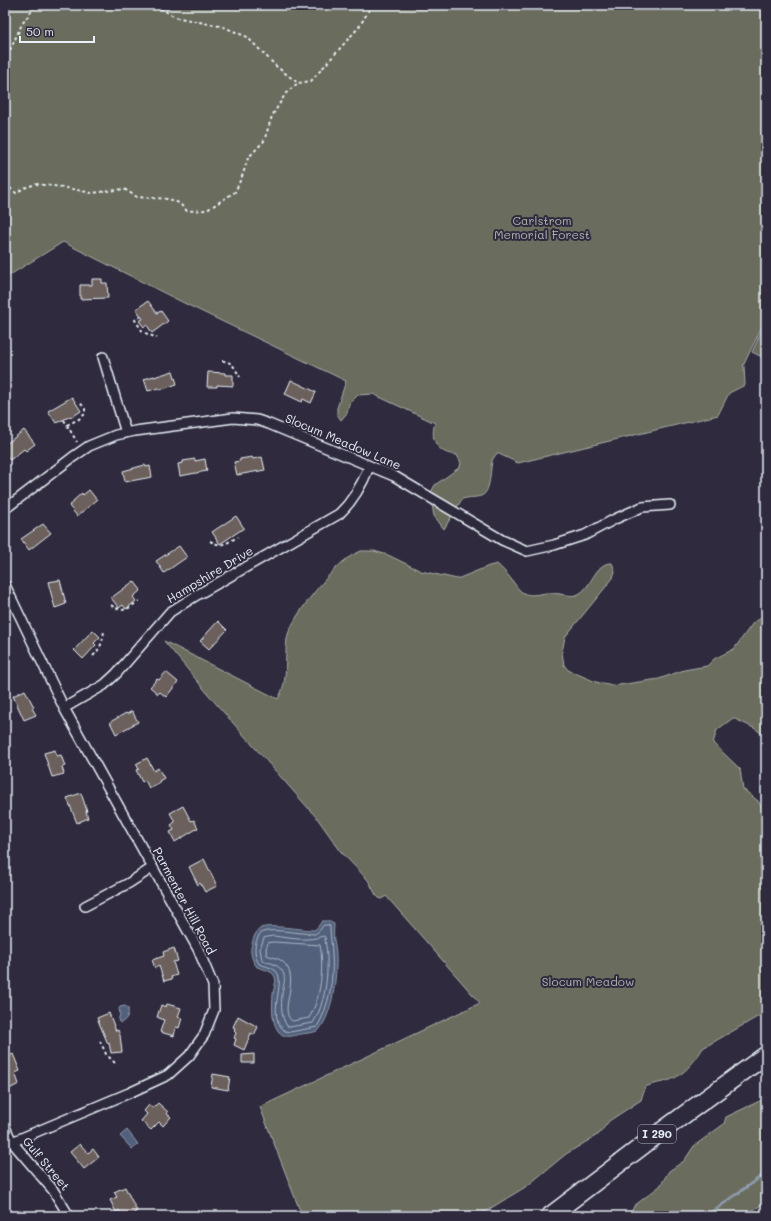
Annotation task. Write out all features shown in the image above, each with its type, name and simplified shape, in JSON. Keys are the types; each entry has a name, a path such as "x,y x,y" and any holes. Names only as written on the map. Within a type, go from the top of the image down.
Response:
{"highway":[{"name":"I 290","path":"550,1216 666,1128 766,1055"}],"street":[{"path":"103,357 126,433"},
{"name":"Slocum Meadow Lane","path":"5,509 69,460 90,446 116,435 227,419 246,418 269,424 369,467 394,476 502,540 527,550 554,545 586,535 615,519 642,507 670,505"},
{"name":"Hampshire Drive","path":"64,708 104,685 116,674 170,612 339,514 355,497 363,484 369,467"},
{"name":"Parmenter Hill Road","path":"5,585 64,708 198,949 213,985 214,1010 204,1035 189,1056 168,1075 12,1142"},
{"path":"85,906 152,868"},
{"name":"Gulf Street","path":"5,1127 12,1142 53,1190 69,1216"}],"path":[{"path":"5,61 22,24 36,5"},
{"path":"155,5 175,17 224,27 247,37 277,67 298,83"},
{"path":"5,184 16,192 36,184 92,193 124,189 137,197 169,199 179,203 187,211 207,210 236,192 248,158 264,141 272,116 286,93 298,83 311,81 359,27 372,5"},
{"path":"141,316 136,320 143,332 157,338"},
{"path":"222,361 228,361 233,365 240,377"},
{"path":"67,425 85,414 85,409 80,402"},
{"path":"64,420 77,442"},
{"path":"210,542 218,546 238,537"},
{"path":"111,605 118,610 127,610 139,602"},
{"path":"93,656 101,647 104,630"},
{"path":"100,1041 106,1054 117,1065"}],"green space":[{"name":"Carlstrom Memorial Forest","path":"5,5 766,5 766,318 743,366 745,385 729,393 718,415 518,463 497,453 492,461 490,481 487,491 479,497 462,499 444,529 434,516 430,494 435,485 460,467 461,463 457,455 445,452 437,445 433,435 435,423 373,394 358,395 349,404 347,413 341,420 337,414 337,408 346,381 188,305 63,242 5,278"},
{"path":"766,321 766,359 752,352"},
{"name":"Slocum Meadow","path":"361,551 374,551 388,555 421,571 457,579 497,564 524,594 530,595 550,593 576,595 586,588 601,567 612,563 615,571 613,578 565,637 562,652 564,665 568,670 596,682 612,686 659,679 684,670 707,666 714,659 734,649 753,623 766,615 766,738 756,729 733,718 717,730 713,743 740,769 743,789 758,801 766,814 766,1012 703,1048 689,1067 680,1075 667,1081 645,1087 641,1100 609,1121 599,1134 566,1154 527,1186 478,1216 302,1216 260,1107 480,1003 386,896 382,899 376,895 368,880 342,853 317,818 218,706 164,641 278,699 284,685 287,639 289,631 295,620 322,583 348,558"},
{"path":"766,1098 766,1202 752,1211 748,1216 631,1216 634,1206 660,1186 669,1171 684,1161 694,1146 724,1124 726,1117"}],"water":[{"path":"322,921 328,921 334,924 336,953 335,983 328,1014 319,1030 292,1036 285,1036 279,1032 274,1023 273,993 276,982 275,977 265,969 255,965 251,953 253,939 261,928 279,927 314,930"},
{"path":"125,1006 128,1008 128,1015 121,1023 118,1021 120,1014 119,1009 120,1007"},
{"path":"127,1130 138,1144 132,1149 120,1136"}],"building":[{"path":"92,279 102,279 102,283 107,283 108,298 80,299 80,285 92,285"},
{"path":"148,301 157,313 161,311 168,321 152,333 147,325 144,327 139,321 143,319 136,309"},
{"path":"173,371 177,384 160,390 159,388 148,391 144,379"},
{"path":"208,372 233,375 233,386 217,385 217,387 207,387"},
{"path":"291,380 316,392 311,403 303,399 302,402 285,394"},
{"path":"72,397 81,411 72,417 71,416 56,423 48,411"},
{"path":"24,430 35,444 26,451 24,449 10,460 5,454 5,445"},
{"path":"252,457 253,459 262,457 265,470 237,475 234,462 240,461 240,459"},
{"path":"195,459 195,461 205,459 207,471 180,476 178,464 183,463 183,461"},
{"path":"145,465 146,467 150,466 152,477 125,482 123,471"},
{"path":"89,490 97,500 77,516 69,506 82,493 83,495"},
{"path":"236,516 244,528 220,544 212,532"},
{"path":"43,524 51,533 29,550 21,539"},
{"path":"179,546 187,557 164,573 156,561"},
{"path":"60,580 66,604 55,608 48,582"},
{"path":"134,581 141,590 133,597 136,601 126,609 123,605 119,608 111,598"},
{"path":"218,621 227,630 209,649 200,641"},
{"path":"93,630 100,637 94,643 96,645 83,659 74,650"},
{"path":"166,672 178,682 166,697 160,692 158,694 150,687"},
{"path":"25,690 34,707 32,708 36,715 24,720 13,696"},
{"path":"132,711 138,722 116,734 110,722"},
{"path":"55,750 57,756 61,755 65,766 62,767 64,774 52,777 44,753"},
{"path":"147,758 154,771 158,768 164,778 159,781 160,783 149,788 145,780 142,782 136,770 139,769 136,764"},
{"path":"81,793 88,818 77,823 67,798"},
{"path":"183,806 191,821 194,820 198,828 175,842 170,832 174,830 171,825 175,822 170,813"},
{"path":"204,859 217,886 205,892 200,883 198,885 189,867"},
{"path":"174,948 178,961 173,962 177,975 171,977 172,979 164,981 159,966 155,968 152,960 164,956 163,952"},
{"path":"167,1004 181,1008 178,1017 182,1018 179,1028 176,1027 174,1036 160,1032 164,1020 157,1017 161,1005 166,1007"},
{"path":"109,1013 116,1031 118,1030 120,1035 122,1052 111,1053 109,1043 108,1044 97,1018"},
{"path":"238,1016 258,1027 254,1035 251,1033 244,1050 234,1045 236,1033 234,1031 235,1028 233,1027"},
{"path":"13,1054 20,1071 15,1073 19,1084 9,1089 5,1078 5,1058"},
{"path":"254,1054 254,1063 242,1063 242,1055"},
{"path":"213,1074 230,1077 228,1090 211,1087"},
{"path":"158,1103 168,1112 166,1113 171,1117 163,1126 159,1122 151,1130 141,1121 147,1114 144,1111 149,1105 153,1108"},
{"path":"80,1144 88,1153 93,1149 99,1157 84,1169 70,1152"},
{"path":"125,1187 137,1211 134,1213 135,1216 122,1216 119,1210 116,1212 110,1200 117,1197 114,1192"}],"waterway":[{"path":"706,1216 766,1173"}]}
